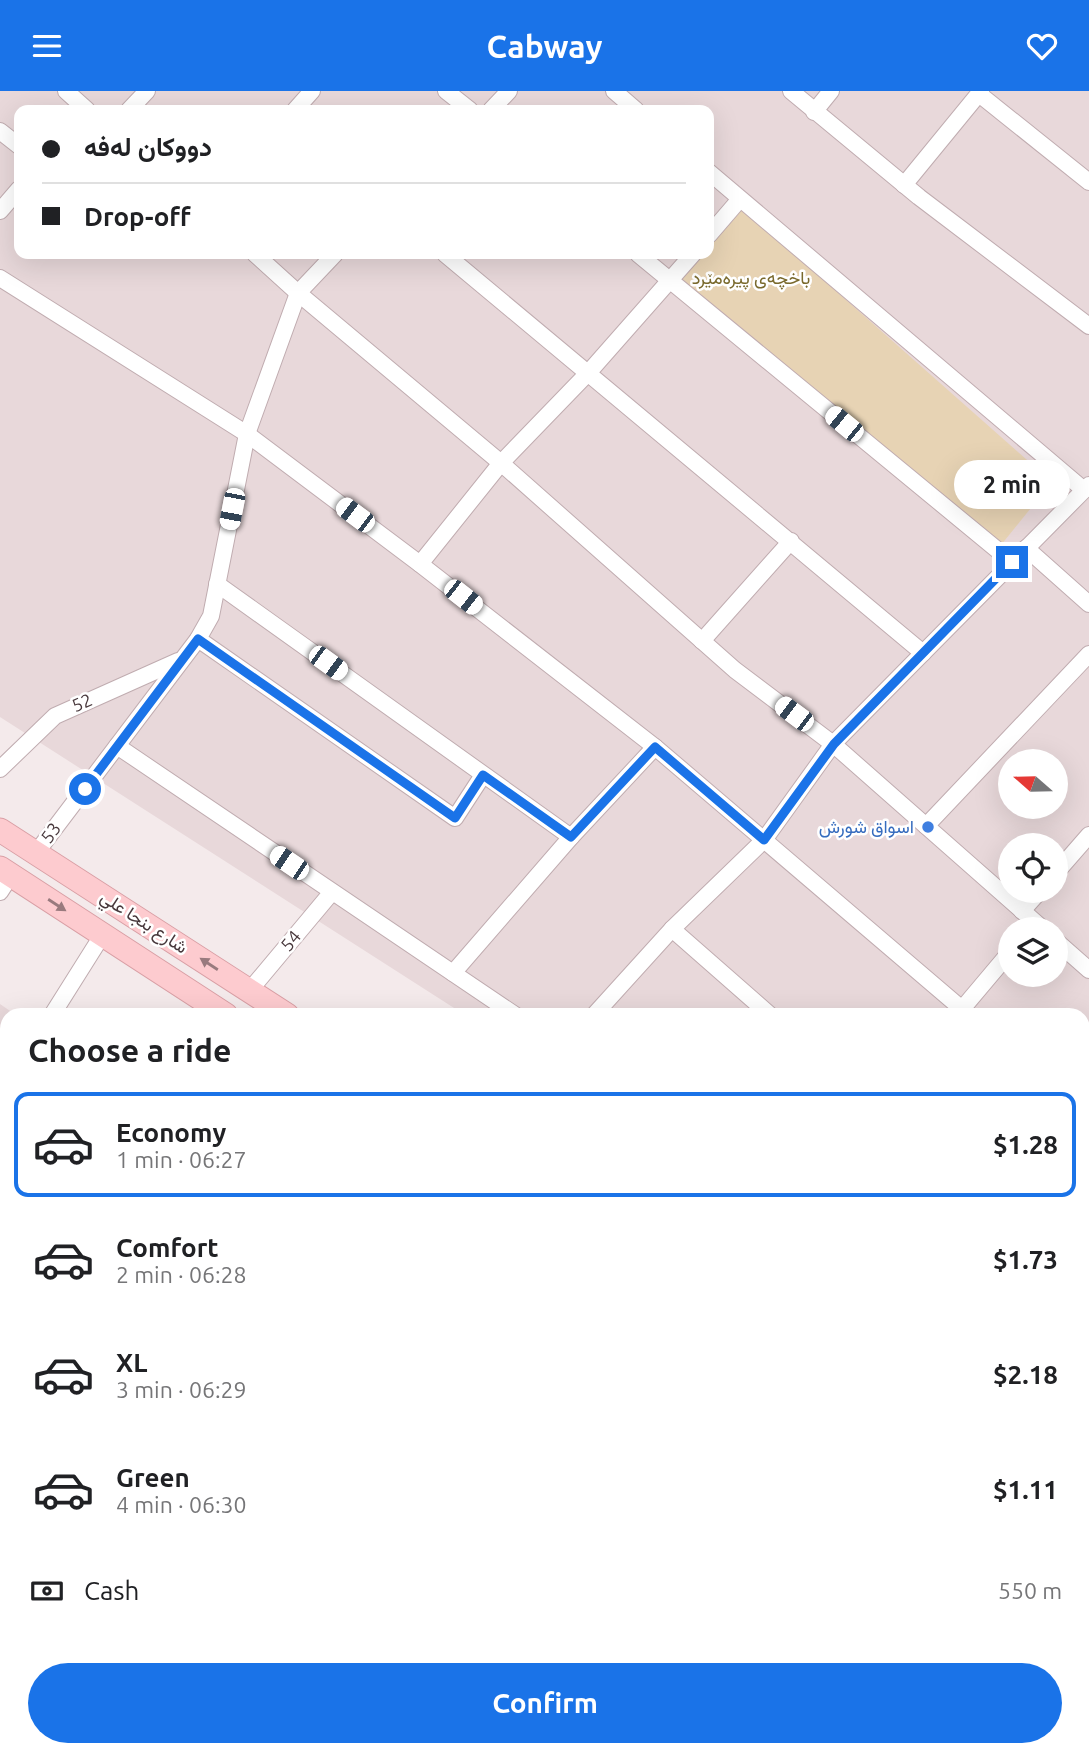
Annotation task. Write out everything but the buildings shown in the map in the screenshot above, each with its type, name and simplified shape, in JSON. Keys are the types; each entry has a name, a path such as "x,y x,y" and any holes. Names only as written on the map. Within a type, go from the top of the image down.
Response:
{"main road":[{"name":"شارع بنجا علي","path":"0,830 276,1008"},
{"name":"شارع بنجا علي","path":"4,878 103,934 215,1008"}],"street":[{"path":"66,91 81,105"},
{"path":"134,105 147,91"},
{"path":"299,105 312,91"},
{"path":"446,91 464,105"},
{"path":"496,105 509,91"},
{"path":"614,91 630,105"},
{"path":"791,91 904,185 1089,326"},
{"path":"814,112 831,91"},
{"path":"904,185 980,93 1089,182"},
{"path":"0,131 14,142"},
{"path":"600,1008 672,929 764,840 834,744 1087,487 714,176"},
{"path":"0,211 14,195"},
{"path":"714,229 740,199"},
{"path":"261,259 501,463 735,670 834,744 1025,917"},
{"path":"298,293 330,259"},
{"path":"450,259 923,653"},
{"path":"644,259 1012,562"},
{"path":"420,564 501,463 589,372 689,259"},
{"path":"0,278 247,433 420,564 655,747 957,1008"},
{"name":"53","path":"36,853 198,639 211,616 247,433 298,293"},
{"path":"702,642 790,541"},
{"path":"1026,548 1089,604"},
{"path":"217,584 571,837"},
{"path":"198,639 455,818 483,775"},
{"path":"926,826 1089,654"},
{"name":"52","path":"0,769 55,716 180,660"},
{"path":"117,746 505,1008"},
{"path":"453,973 571,837 655,747"},
{"path":"1068,859 1089,835"},
{"name":"54","path":"250,991 332,892"},
{"path":"672,929 762,1008"},
{"path":"56,1008 103,934"},
{"path":"1068,951 1089,970"},
{"path":"967,1008 998,968"}],"shaded area":[{"path":"0,91 1089,91 1089,1008 454,1008 0,717"}],"green space":[{"name":"باخچەی پیرەمێرد","path":"741,207 1052,482 1001,545 680,281 699,259 714,259 714,240"}],"place":[{"name":"اسواق شورش","path":"928,827"}],"route":[{"path":"85,789 198,639 455,818 483,775 571,837 655,747 764,840 834,744 1012,562"}]}
